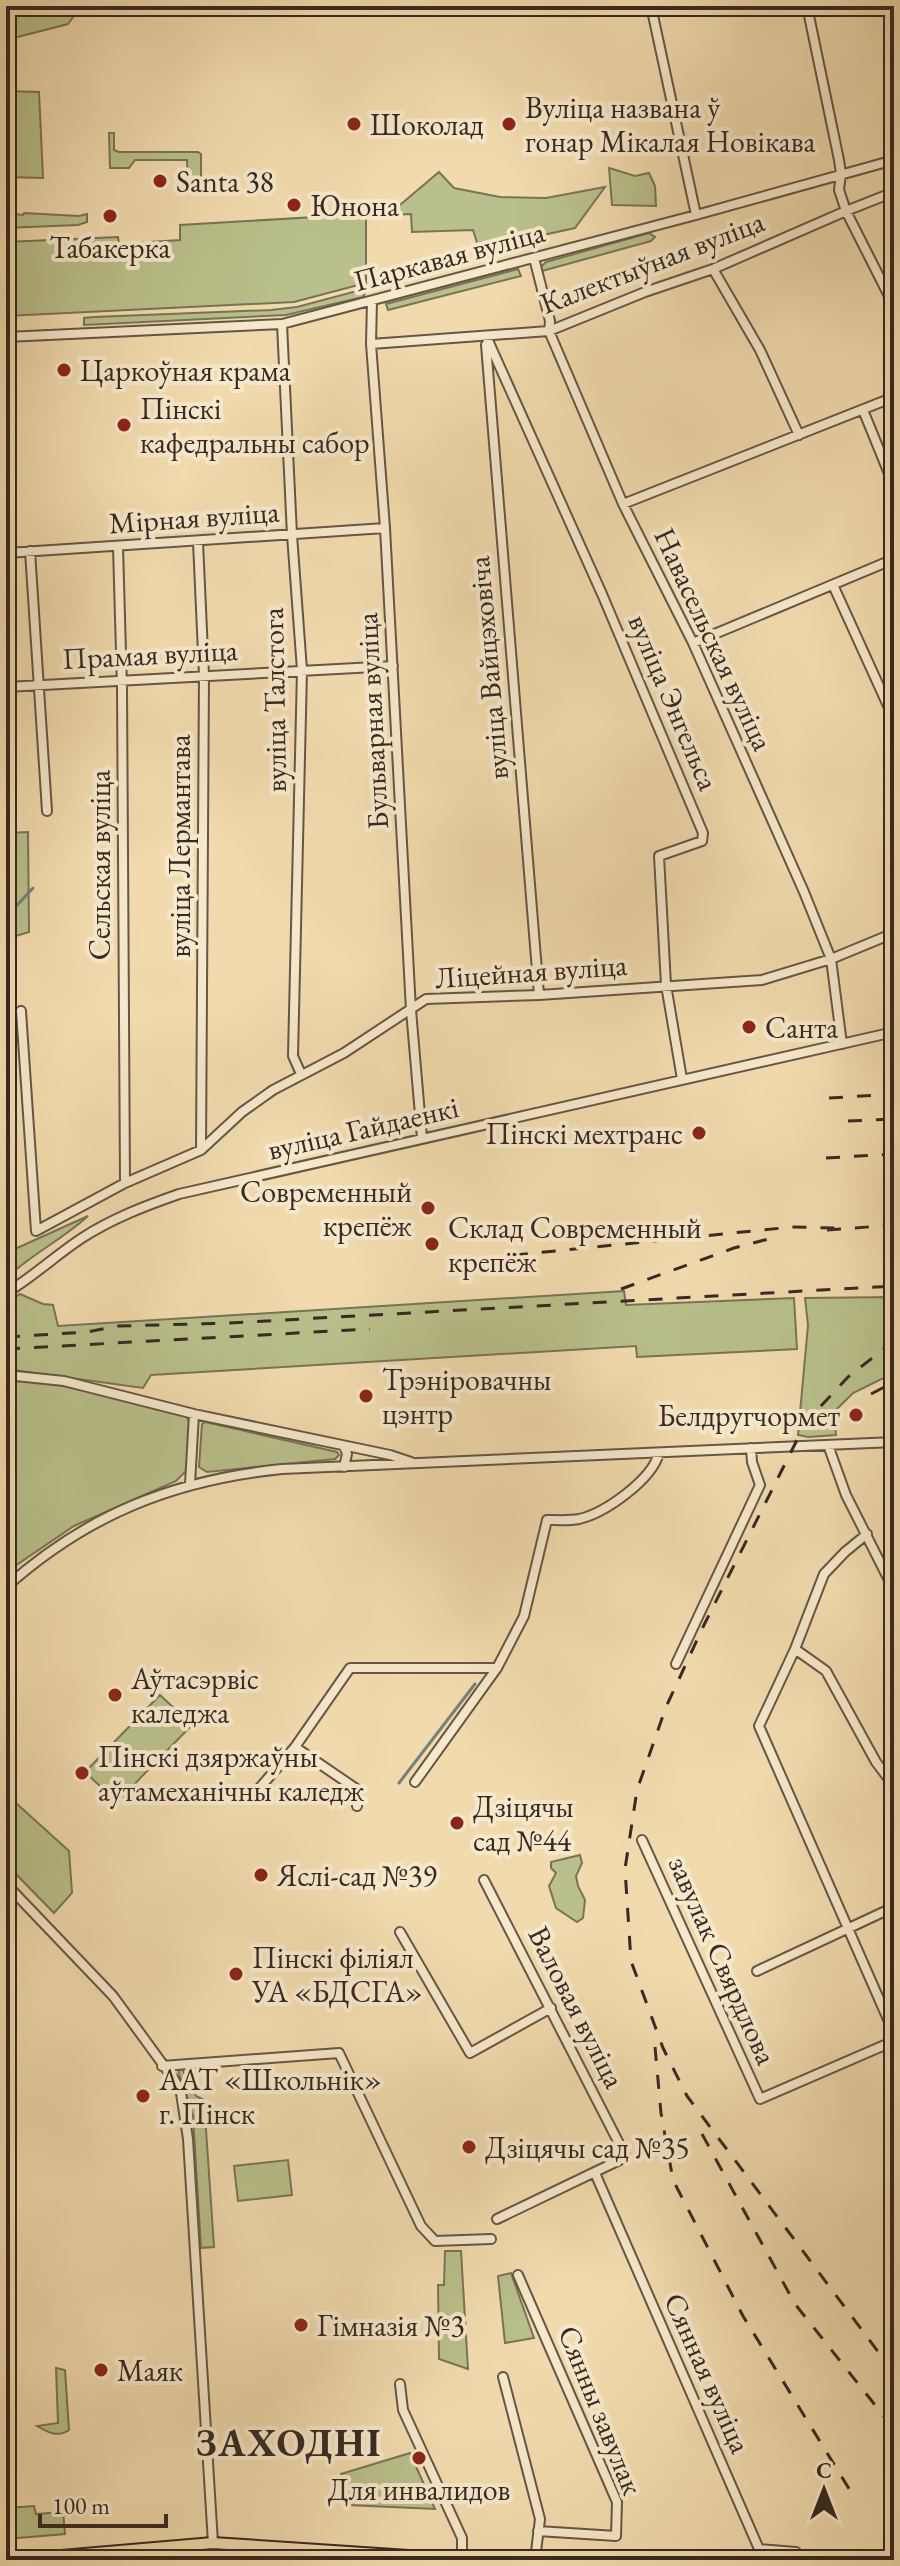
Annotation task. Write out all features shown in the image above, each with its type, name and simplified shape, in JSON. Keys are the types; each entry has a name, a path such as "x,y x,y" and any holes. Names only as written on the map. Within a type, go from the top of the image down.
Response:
{"main road":[{"path":"14,2560 213,2543 469,2560"}],"street":[{"path":"651,6 696,215"},
{"path":"807,6 841,174 839,190 846,211 894,306"},
{"name":"Паркавая вуліца","path":"6,337 282,324 894,160"},
{"name":"Калектыўная вуліца","path":"371,344 549,331 645,292 713,269 894,192"},
{"name":"Навасельская вуліца","path":"534,258 550,321 549,331 623,504 693,643 831,959 842,1044"},
{"path":"713,269 760,350 799,435"},
{"name":"Бульварная вуліца","path":"372,301 371,344 385,528 411,1010 422,1138"},
{"name":"вуліца Талстога","path":"282,324 302,670 293,1056 301,1074"},
{"name":"вуліца Энгельса","path":"486,336 602,594 703,833 702,841 659,856 666,985 682,1079"},
{"name":"вуліца Вайцэховіча","path":"486,336 539,995"},
{"path":"623,504 894,397"},
{"path":"863,410 894,486"},
{"name":"Мірная вуліца","path":"6,553 385,528"},
{"name":"вуліца Лермантава","path":"198,542 204,675 201,1150"},
{"name":"Сельская вуліца","path":"118,547 122,680 125,1183"},
{"path":"30,551 47,811"},
{"path":"693,643 894,559"},
{"path":"833,585 894,719"},
{"name":"Прамая вуліца","path":"6,687 393,666"},
{"name":"Ліцейная вуліца","path":"21,1011 36,1231 125,1183 201,1150 242,1112 301,1074 344,1053 426,999 762,980 831,959 894,933"},
{"name":"вуліца Гайдаенкі","path":"6,1293 27,1281 82,1238 131,1210 179,1194 894,1032"},
{"path":"6,1375 64,1381 194,1414 390,1455 418,1464"},
{"path":"190,1484 194,1414"},
{"path":"6,1587 72,1536 137,1502 190,1484 234,1474 894,1442"},
{"path":"828,1445 846,1495 894,1590"},
{"path":"344,1446 347,1454 344,1467"},
{"path":"676,1664 760,1485 751,1448"},
{"path":"415,1782 497,1668 524,1616 547,1520 579,1519 610,1506 651,1469 659,1453"},
{"path":"867,1534 824,1574 795,1649 759,1726 894,2033"},
{"path":"795,1649 826,1671 876,1762 894,1786"},
{"path":"257,1791 295,1747 350,1668 497,1668"},
{"path":"295,1747 358,1790 357,1806"},
{"name":"завулак Свярдлова","path":"642,1840 760,2099 894,2041"},
{"name":"Валовая вуліца","path":"484,1880 626,2157 595,2173"},
{"path":"6,1884 103,1984 181,2093 188,2139 213,2543"},
{"path":"757,1971 894,1907"},
{"path":"400,1932 470,2053 551,2008"},
{"path":"162,2066 339,2053 421,2226 435,2241 491,2239"},
{"path":"497,2219 595,2173"},
{"name":"Сянная вуліца","path":"595,2173 759,2549 796,2552 796,2560"},
{"name":"Сянны завулак","path":"518,2275 617,2502 616,2536 538,2531"},
{"path":"503,2377 540,2519 535,2560"},
{"path":"400,2384 403,2410 462,2538 462,2560"}],"green space":[{"path":"6,6 81,6 68,24 6,40"},
{"path":"6,91 39,92 43,178 6,177"},
{"path":"109,133 114,133 114,150 119,152 198,152 201,154 201,186 188,187 187,160 135,160 129,168 110,168"},
{"path":"609,168 635,176 649,173 655,186 656,206 612,205"},
{"path":"439,172 454,188 500,197 546,198 605,187 575,228 479,249 473,230 412,232 411,214 388,215"},
{"path":"6,213 87,214 87,222 6,228"},
{"path":"366,214 366,283 294,302 6,316 6,242 118,237 119,244 180,240 180,225"},
{"path":"649,233 655,237 651,241 542,271 541,267 546,262"},
{"path":"518,269 521,276 388,310 386,304"},
{"path":"368,288 363,297 286,315 84,325 84,318 94,317 297,307"},
{"path":"28,832 29,932 6,939 6,833"},
{"path":"88,1216 26,1261 6,1278 6,1253"},
{"path":"624,1291 626,1305 794,1298 797,1349 637,1357 636,1346 151,1375 143,1388 6,1369 6,1303 20,1294 53,1305 58,1326"},
{"path":"894,1297 894,1373 853,1393 834,1412 836,1435 798,1435 808,1325 805,1298"},
{"path":"6,1379 39,1381 172,1409 186,1415 190,1424 186,1471 176,1481 74,1526 6,1572"},
{"path":"205,1422 337,1452 339,1455 335,1459 207,1472 199,1467 202,1424"},
{"path":"160,1695 192,1725 117,1802 85,1772"},
{"path":"6,1794 69,1851 72,1893 54,1913 6,1864"},
{"path":"580,1855 582,1863 576,1876 585,1900 583,1918 577,1922 556,1908 549,1886 556,1873 551,1868 551,1862"},
{"path":"181,2067 196,2096 204,2100 214,2247 201,2248 193,2116 179,2074"},
{"path":"288,2160 292,2195 238,2201 234,2166"},
{"path":"445,2251 461,2251 468,2369 439,2359 438,2285 444,2285"},
{"path":"511,2273 534,2338 505,2343 498,2276"},
{"path":"56,2368 65,2370 69,2430 57,2434 37,2426 58,2423"},
{"path":"410,2453 435,2509 347,2505 341,2474"},
{"path":"34,2506 36,2514 63,2512 65,2534 6,2539 6,2508"}],"waterway":[{"path":"6,917 33,888"},
{"path":"399,1783 475,1684"}],"railway":[{"path":"829,1098 894,1094"},
{"path":"848,1121 894,1119"},
{"path":"826,1158 894,1154"},
{"path":"827,1230 894,1225"},
{"path":"486,1258 792,1227 837,1228"},
{"path":"621,1289 734,1248 776,1237"},
{"path":"6,1337 87,1332 118,1326 230,1323 894,1286"},
{"path":"6,1349 370,1329"},
{"path":"894,1341 848,1377 819,1408 797,1440 666,1707 637,1790 625,1869 631,1961 663,2048 687,2096 894,2373"},
{"path":"871,1394 894,1382"},
{"path":"655,2047 661,2113 673,2180 743,2316 851,2492"},
{"path":"702,2134 795,2304 894,2429"}],"place":[{"name":"Шоколад","path":"354,124"},
{"name":"Вуліца названа ў гонар Мікалая Новікава","path":"509,124"},
{"name":"Santa 38","path":"160,181"},
{"name":"Юнона","path":"294,205"},
{"name":"Табакерка","path":"110,216"},
{"name":"Царкоўная крама","path":"64,370"},
{"name":"Пінскі кафедральны сабор","path":"124,425"},
{"name":"Санта","path":"749,1027"},
{"name":"Пінскі мехтранс","path":"699,1133"},
{"name":"Современный крепёж","path":"428,1208"},
{"name":"Склад Современный крепёж","path":"432,1244"},
{"name":"Трэніровачны цэнтр","path":"366,1396"},
{"name":"Белдругчормет","path":"856,1415"},
{"name":"Аўтасэрвіс каледжа","path":"115,1695"},
{"name":"Пінскі дзяржаўны аўтамеханічны каледж","path":"82,1773"},
{"name":"Дзіцячы сад №44","path":"457,1823"},
{"name":"Яслі-сад №39","path":"261,1875"},
{"name":"Пінскі філіял УА «БДСГА»","path":"236,1974"},
{"name":"ААТ «Школьнік» г. Пінск","path":"143,2096"},
{"name":"Дзіцячы сад №35","path":"469,2147"},
{"name":"Гімназія №3","path":"301,2325"},
{"name":"Маяк","path":"101,2370"},
{"name":"Для инвалидов","path":"419,2458"}],"district":[{"name":"ЗАХОДНІ","path":"289,2442"}]}
